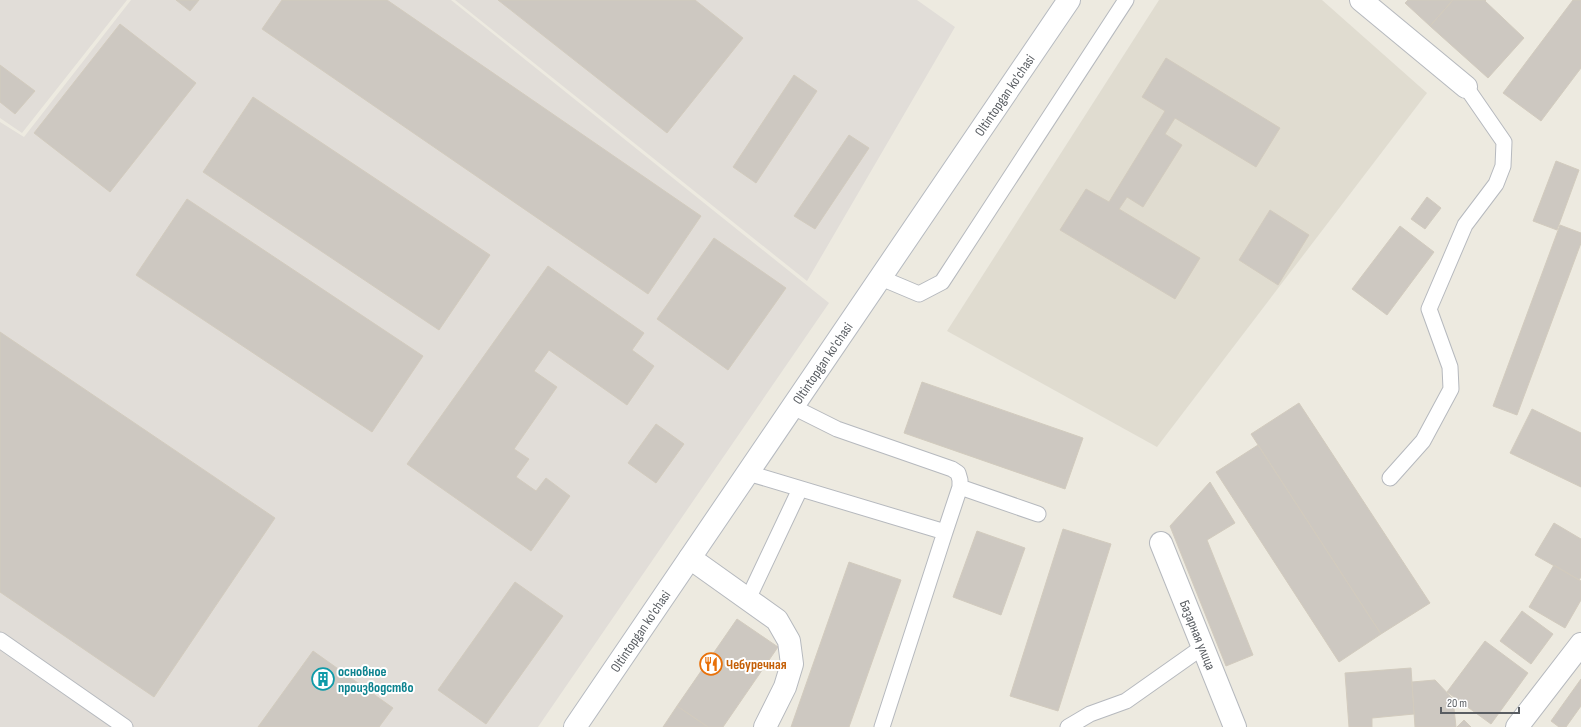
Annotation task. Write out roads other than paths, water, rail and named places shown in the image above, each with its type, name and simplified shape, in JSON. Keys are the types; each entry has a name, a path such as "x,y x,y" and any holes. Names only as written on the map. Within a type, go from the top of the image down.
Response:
{"street":[{"path":"1361,0 1466,87"},
{"name":"Oltintopgan ko'chasi","path":"575,727 1068,1"},
{"name":"Базарная улица","path":"1161,543 1204,646 1235,727"},
{"path":"690,558 777,620 789,641 792,664 785,687 765,727"},
{"path":"1517,727 1581,644"}],"lane":[{"path":"881,278 919,294 942,282 1126,0"},
{"path":"1390,478 1423,441 1451,389 1450,367 1429,310 1466,225 1496,184 1503,166 1504,142 1466,87"},
{"path":"793,407 837,429 952,469 958,473 960,480 960,487 882,727"},
{"path":"748,473 945,532"},
{"path":"960,487 1038,514"},
{"path":"748,600 800,488"},
{"path":"0,640 125,727"},
{"path":"1068,727 1090,714 1126,701 1204,646"}],"place":[{"name":"Чебуречная","path":"711,664"},
{"name":"основное производство","path":"323,679"}]}
